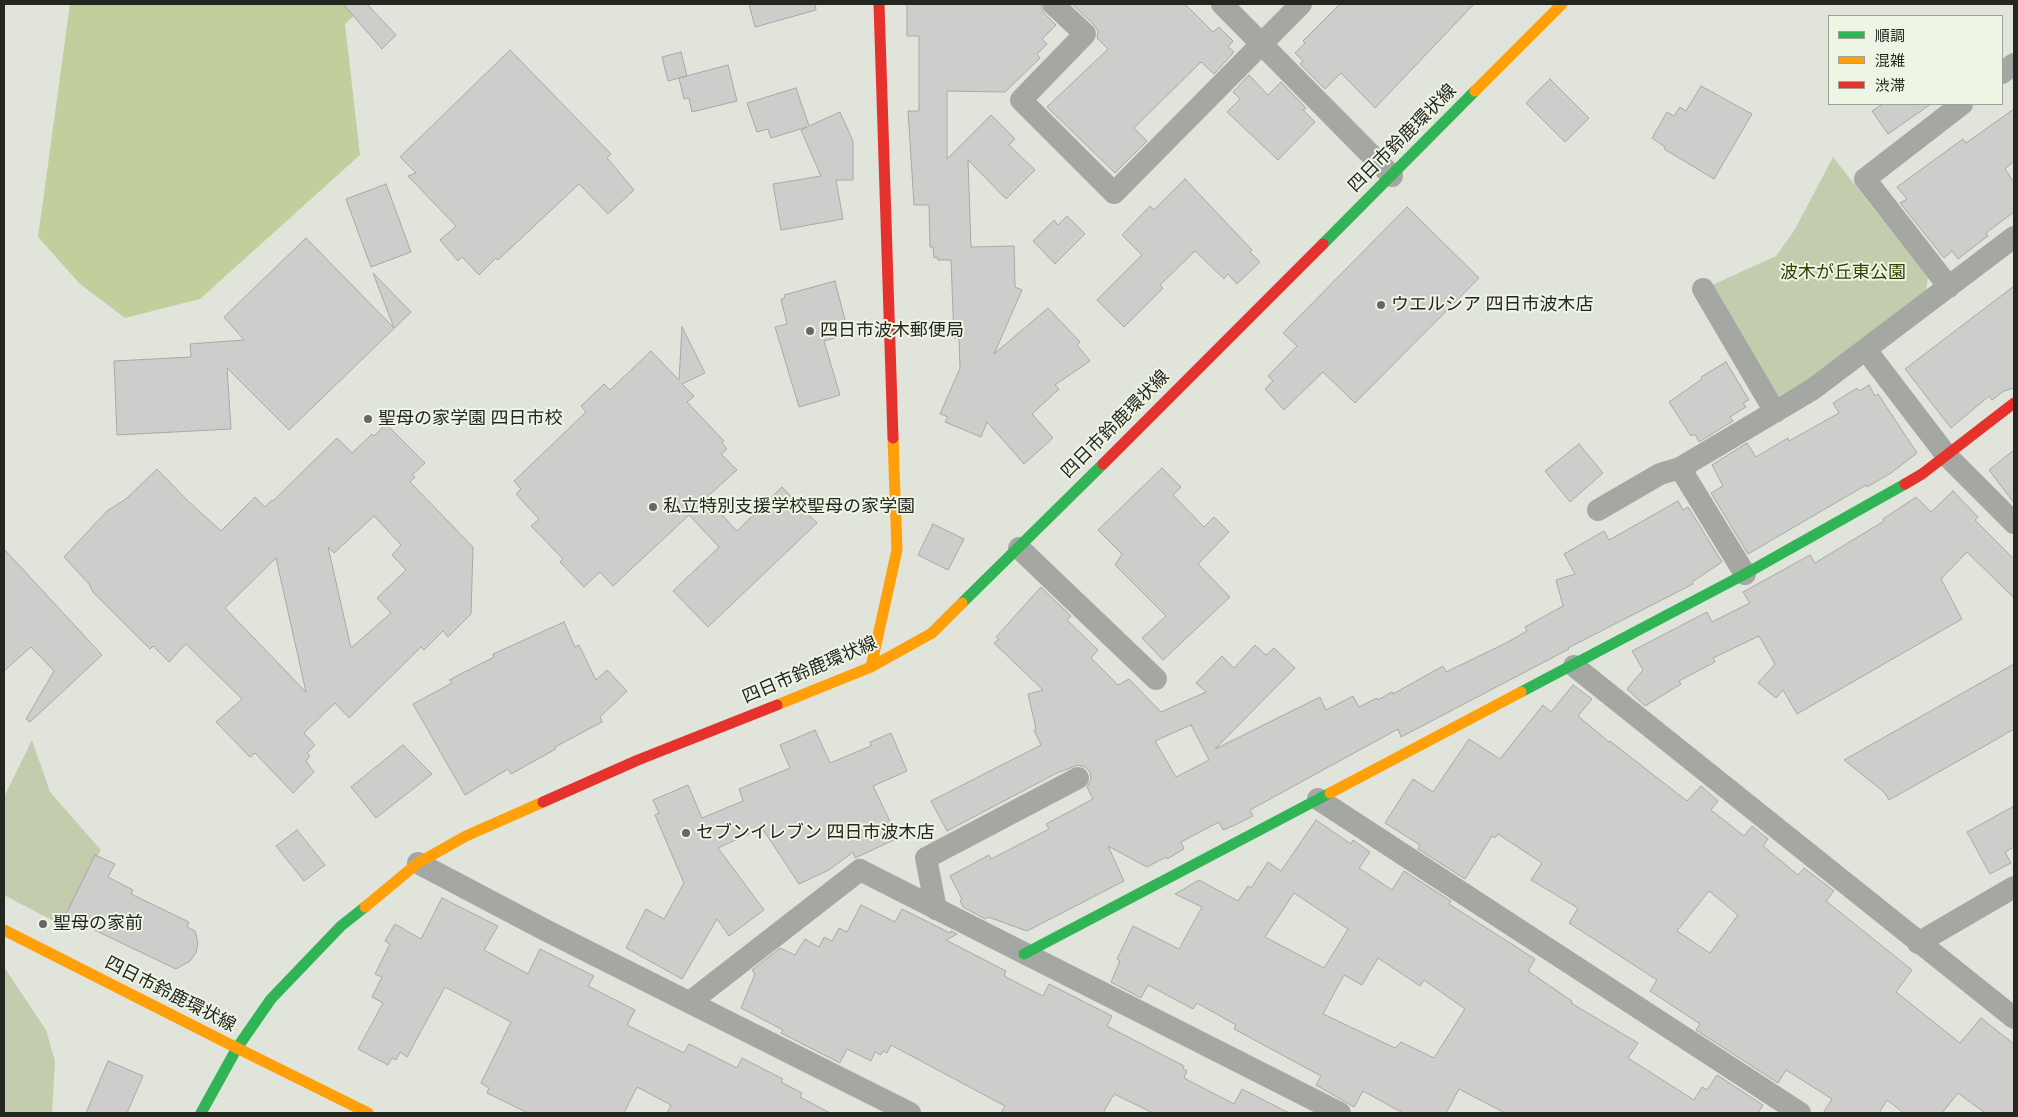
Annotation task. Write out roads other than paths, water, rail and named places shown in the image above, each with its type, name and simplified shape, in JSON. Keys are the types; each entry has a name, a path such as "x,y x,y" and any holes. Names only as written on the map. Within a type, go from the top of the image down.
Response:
{"main road":[{"path":"871,667 897,550 879,4"},
{"name":"四日市鈴鹿環状線","path":"4,930 237,1048 271,999 340,926 418,863 466,836 638,760 871,667 932,633 1392,176 1562,4"},
{"path":"1024,954 1574,666 1745,574 1922,474 2014,403"},
{"path":"201,1113 237,1048 368,1113"}],"street":[{"path":"1053,4 1084,34 1021,100 1114,193 1301,4"},
{"path":"1222,4 1392,176"},
{"path":"2003,72 2014,64"},
{"path":"1949,287 1865,179 1961,105"},
{"path":"1598,510 1660,474 1680,468 1813,389 2014,237"},
{"path":"1703,289 1775,412"},
{"path":"1866,350 1947,456 2014,524"},
{"path":"1680,468 1745,574"},
{"path":"1019,548 1156,680"},
{"path":"1574,666 2014,1018"},
{"path":"936,909 926,858 1078,778"},
{"path":"1318,799 1800,1113"},
{"path":"418,863 910,1113"},
{"path":"690,1002 860,870 1340,1113"},
{"path":"1918,942 2014,887"}],"place":[{"name":"ウエルシア 四日市波木店","path":"1381,305"},
{"name":"四日市波木郵便局","path":"810,331"},
{"name":"聖母の家学園 四日市校","path":"368,419"},
{"name":"私立特別支援学校聖母の家学園","path":"653,507"},
{"name":"セブンイレブン 四日市波木店","path":"686,833"},
{"name":"聖母の家前","path":"43,924"}],"park label":[{"name":"波木が丘東公園","path":"1843,273"}]}
